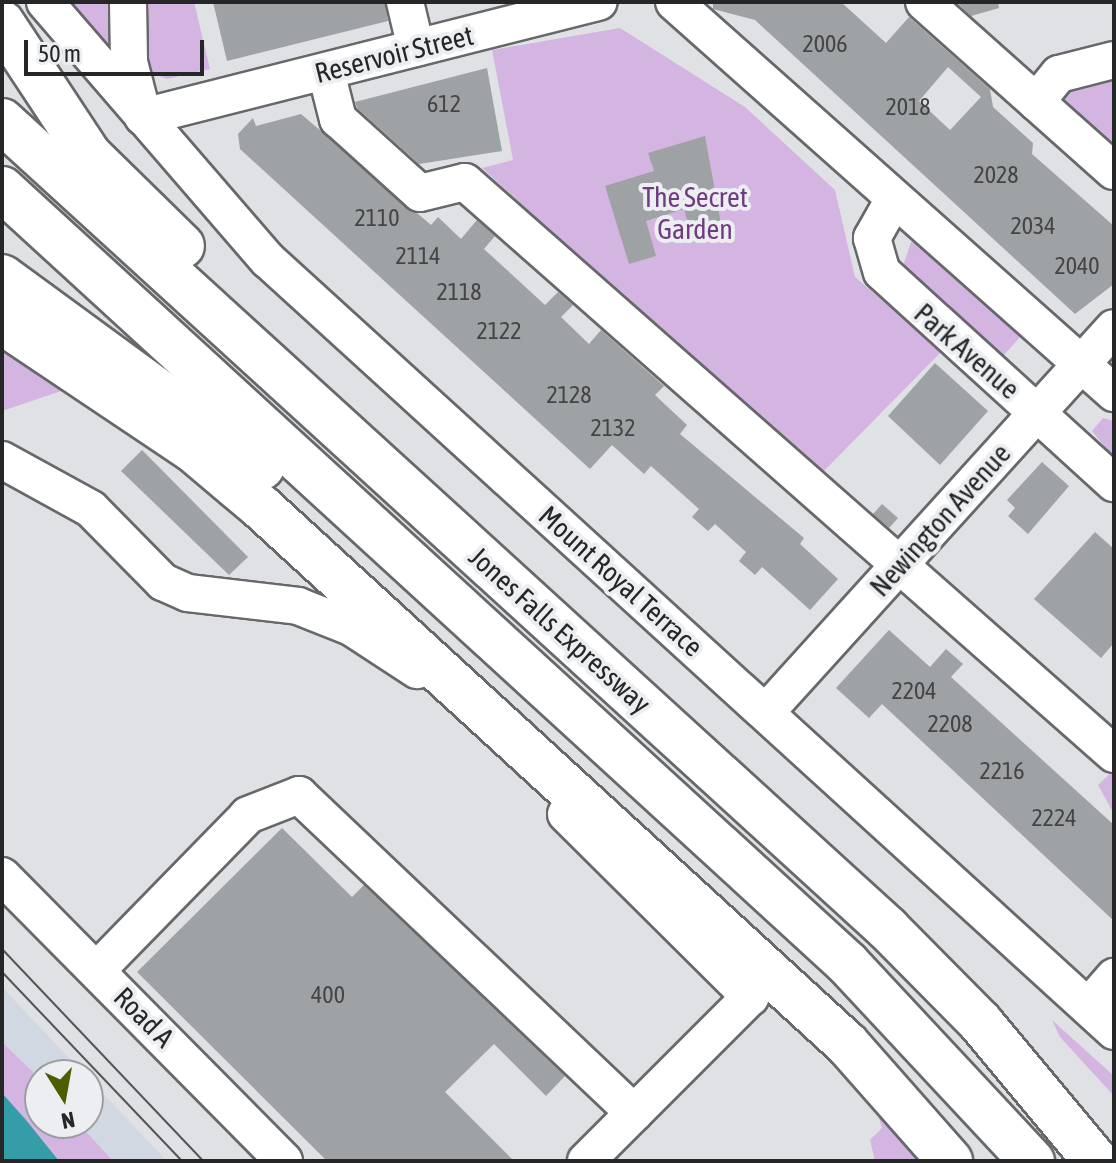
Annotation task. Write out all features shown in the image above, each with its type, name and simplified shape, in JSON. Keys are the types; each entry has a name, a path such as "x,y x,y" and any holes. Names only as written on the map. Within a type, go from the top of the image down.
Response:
{"highway":[{"path":"2,23 89,155 453,532"},
{"name":"Jones Falls Expressway","path":"2,121 888,929 980,1022 1096,1161"},
{"name":"Jones Falls Expressway","path":"2,189 525,674 848,964 1032,1161"},
{"path":"2,277 79,329 237,445 404,593 525,674"},
{"path":"17,331 192,449 262,508 847,1044 950,1161"},
{"path":"888,929 1037,1048 1114,1134"}],"street":[{"name":"Mount Royal Terrace","path":"45,2 268,260 1114,1031"},
{"name":"Mount Royal Terrace","path":"128,2 129,62 143,117"},
{"path":"405,2 416,48"},
{"name":"Reservoir Street","path":"143,117 599,2"},
{"path":"674,2 1114,393"},
{"path":"924,2 1114,171"},
{"path":"1036,102 1059,74 1114,60"},
{"path":"326,72 338,119 420,193 465,182 671,369 713,395 902,560 1114,754"},
{"name":"Park Avenue","path":"894,199 872,238 882,272 1114,483"},
{"name":"Newington Avenue","path":"766,712 1114,328"},
{"path":"2,460 91,509 163,582 188,593 298,606 387,649 427,678 750,997 586,1161"},
{"path":"97,970 248,815 281,796 299,795 634,1113"},
{"name":"Road A","path":"2,876 284,1161"},
{"path":"1088,1007 1114,977"}],"shaded area":[{"path":"2,987 70,1059 24,1059 24,1071 2,1047"},
{"path":"104,1095 167,1161 107,1161 87,1139 104,1139"}],"green space":[{"path":"59,2 194,2 210,69 167,79 112,56"},
{"name":"The Secret Garden","path":"620,28 745,107 835,190 855,277 942,351 819,476 482,168 513,160 492,50"},
{"path":"1114,70 1114,162 1061,112 1057,89"},
{"path":"911,242 923,243 1022,335 1002,357 903,266"},
{"path":"2,346 56,380 64,390 2,411"},
{"path":"1103,418 1114,421 1114,458 1092,431"},
{"path":"1114,770 1114,814 1098,785"},
{"path":"1052,1020 1114,1076 1114,1096 1060,1037"},
{"path":"2,1042 24,1063 24,1139 93,1139 113,1161 41,1161 2,1116"},
{"path":"874,1103 925,1161 875,1161 870,1140 882,1128"}],"water":[{"path":"2,1093 24,1118 24,1139 41,1139 59,1161 2,1161"}],"building":[{"path":"213,2 385,2 388,21 227,61"},
{"path":"713,2 841,2 886,43 909,17 990,89 993,107 1033,143 1032,154 1114,226 1114,284 1075,314 755,20 713,9","holes":["948,67 981,97 950,130 919,101"]},
{"path":"956,2 998,2 999,8 971,16"},
{"path":"487,68 502,151 419,164 357,108 355,102"},
{"path":"301,114 431,225 438,217 461,239 477,220 495,236 484,249 545,305 558,292 573,305 561,317 589,344 601,330 664,386 655,395 687,425 680,434 804,538 800,544 838,579 810,610 762,567 755,575 739,561 746,552 715,524 708,531 692,517 699,509 651,466 644,474 612,445 590,469 240,149 238,134 253,118 256,126"},
{"path":"705,136 721,224 691,233 684,209 646,221 656,256 629,264 605,186 654,171 648,153"},
{"path":"935,363 988,411 940,465 888,416"},
{"path":"142,450 248,557 229,575 121,471"},
{"path":"1042,462 1069,486 1028,534 1008,516 1015,508 1007,500"},
{"path":"882,504 898,518 889,528 873,514"},
{"path":"1095,532 1114,549 1114,643 1101,658 1034,599"},
{"path":"889,630 930,667 946,649 963,664 951,677 1114,825 1114,921 882,704 869,718 836,688"},
{"path":"282,828 352,897 364,885 565,1076 546,1096 494,1044 445,1092 514,1161 327,1161 137,972"}],"tram line":[{"path":"2,949 203,1161"},
{"path":"2,972 182,1161"}]}
